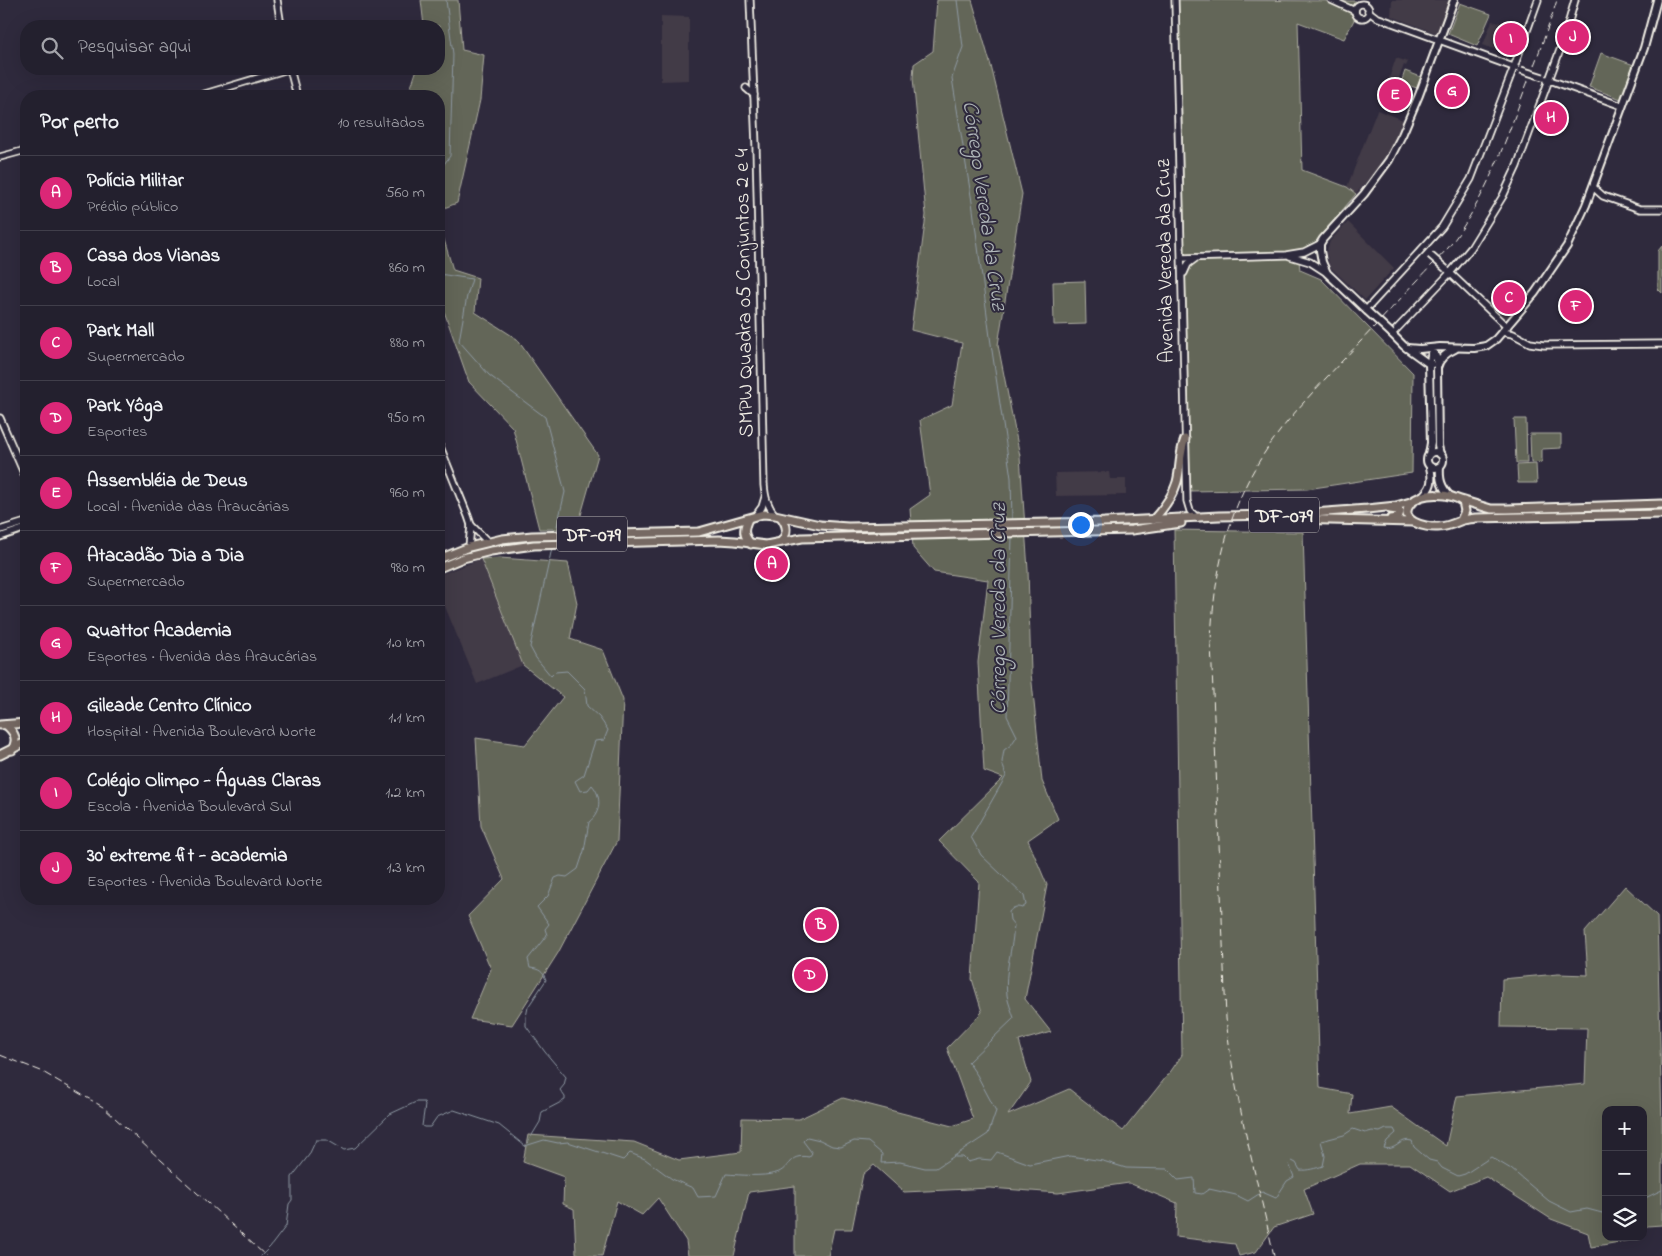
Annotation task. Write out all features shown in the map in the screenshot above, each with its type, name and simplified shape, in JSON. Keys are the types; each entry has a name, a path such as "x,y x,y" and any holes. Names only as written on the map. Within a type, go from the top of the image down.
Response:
{"main road":[{"path":"1454,0 1406,125 1389,160 1364,194 1323,239 1320,244 1320,256 1327,273 1408,348 1429,364 1438,363 1445,355 1456,349"},
{"path":"1408,348 1440,347 1456,349 1486,346 1492,343 1506,328 1535,293 1567,246 1593,187 1644,48 1657,0"},
{"path":"1413,522 1409,518 1408,511 1411,504 1427,492 1432,484 1430,467 1426,461 1431,443 1429,364 1431,354 1433,353 1436,354 1438,363 1438,446 1443,460 1439,476 1441,483 1450,496"},
{"path":"1153,520 1169,498 1176,483 1181,450 1185,438"},
{"path":"1429,454 1436,452 1440,454"},
{"path":"1430,467 1435,469 1440,467"},
{"name":"DF-079","path":"445,566 463,558 491,551 534,545 711,540 776,545 781,542 802,538 993,533 1025,528 1367,509 1396,506 1435,495 1450,496 1491,509 1662,504"},
{"path":"1461,500 1465,506 1465,511 1461,520"},
{"path":"1361,521 1394,519 1400,515 1400,512 1397,510 1367,509"},
{"name":"DF-079","path":"445,557 488,542 532,536 699,532 748,519 756,515 778,516 820,525 848,527 996,524 1025,528 1132,530 1180,523 1244,519 1413,522 1422,526 1440,527 1461,520 1476,518 1662,514"},
{"path":"778,516 786,522 787,527 785,537 781,542"},
{"path":"748,519 744,535 751,544"},
{"path":"3,725 20,724"},
{"path":"3,725 13,732 16,740 12,750"},
{"path":"0,756 20,745"}],"street":[{"path":"277,0 280,20"},
{"name":"SMPW Quadra 05 Conjuntos 2 e 4","path":"750,0 765,497 762,507 756,515"},
{"name":"Avenida Vereda da Cruz","path":"1175,0 1187,501 1190,511 1197,518"},
{"path":"1331,0 1356,9"},
{"path":"1367,311 1442,227 1471,179 1518,69 1538,0"},
{"path":"1392,333 1471,248 1504,196 1565,36 1575,0"},
{"path":"1356,9 1360,4 1365,5 1367,14"},
{"path":"1356,9 1358,17 1363,18 1367,14"},
{"path":"1367,14 1622,106"},
{"path":"218,90 269,75"},
{"path":"291,75 295,90"},
{"path":"746,88 754,95"},
{"path":"0,157 20,152"},
{"path":"1593,187 1603,196"},
{"path":"1589,196 1603,196 1640,209 1662,209"},
{"path":"1181,228 1184,250 1196,258"},
{"path":"1182,258 1286,255 1304,252 1320,244"},
{"path":"1423,248 1506,328 1530,343 1544,345 1662,344"},
{"path":"1286,255 1310,262 1327,273"},
{"path":"1183,283 1186,267 1196,258"},
{"path":"1506,328 1513,334"},
{"path":"0,418 20,464"},
{"path":"445,460 470,525 469,547"},
{"name":"SMPW Quadra 05 Conjuntos 2 e 4","path":"765,497 770,509 778,516"},
{"path":"0,530 20,524"},
{"path":"470,525 488,542"},
{"path":"0,536 20,530"}],"shaded area":[{"path":"1392,0 1450,0 1438,34 1391,16"},
{"path":"661,16 689,17 689,80 661,81"},
{"path":"1492,21 1515,27 1518,33 1509,55 1483,45"},
{"path":"1396,58 1408,62 1406,66 1404,65 1396,86 1402,88 1401,93 1386,87"},
{"path":"1377,110 1403,120 1391,147 1375,171 1356,194 1347,187"},
{"path":"1348,222 1394,268 1365,300 1330,267 1326,253 1330,241"},
{"path":"1515,283 1528,294 1506,322 1493,310"},
{"path":"1109,472 1110,479 1126,479 1126,495 1056,496 1055,473"},
{"path":"481,559 523,665 477,684 445,607 445,573"}],"green space":[{"path":"421,0 458,0 462,50 484,55 480,100 457,203 445,208 445,90 410,90 415,75 445,75 445,20 423,20"},
{"path":"937,0 972,0 991,66 1022,194 998,345 1020,456 1028,570 1031,673 1042,781 1058,819 1028,840 1047,885 1025,999 1051,1032 1019,1041 1031,1082 1008,1115 1069,1089 1123,1131 1182,1055 1174,530 1303,532 1320,1088 1352,1094 1350,1114 1391,1107 1446,1146 1457,1096 1585,1084 1587,1028 1501,1027 1502,979 1558,974 1588,975 1585,932 1625,886 1657,916 1662,1126 1662,1225 1647,1226 1647,1106 1602,1106 1602,1241 1625,1241 1591,1247 1588,1233 1551,1219 1486,1177 1450,1191 1410,1164 1360,1164 1304,1189 1313,1214 1274,1227 1256,1252 1239,1256 1235,1244 1176,1237 1177,1203 1129,1183 1058,1193 990,1188 904,1192 874,1165 863,1174 852,1229 834,1229 828,1256 795,1256 795,1186 749,1192 734,1256 688,1256 686,1241 658,1198 642,1215 617,1201 602,1256 583,1256 576,1253 574,1209 563,1204 564,1177 523,1162 528,1135 634,1142 679,1160 741,1152 742,1118 799,1119 843,1098 952,1126 973,1119 947,1048 982,1012 972,979 979,882 939,841 1003,778 984,771 978,662 988,580 934,572 913,548 910,509 930,495 920,420 952,405 962,343 911,330 926,215 913,78 914,64 933,51"},
{"path":"1177,0 1356,1 1354,20 1344,39 1298,22 1302,170 1347,187 1356,194 1311,247 1298,252 1300,270 1321,279 1413,373 1412,473 1307,489 1190,491 1181,77"},
{"path":"1460,3 1491,14 1477,46 1448,34"},
{"path":"1601,53 1634,65 1621,99 1589,87"},
{"path":"1405,71 1421,77 1417,88 1401,83"},
{"path":"445,243 453,270 478,278 475,312 517,339 598,455 577,529 539,529 513,428 469,382 445,314"},
{"path":"1662,246 1662,293 1658,289 1658,251"},
{"path":"1085,281 1086,324 1054,325 1053,282"},
{"path":"1514,419 1526,419 1527,463 1516,463"},
{"path":"1530,434 1561,434 1561,448 1542,449 1542,462 1531,463"},
{"path":"1536,464 1537,483 1518,483 1517,465"},
{"path":"500,558 568,563 577,603 570,639 603,650 623,700 617,841 558,953 512,1025 470,1019 491,969 468,916 504,879 481,826 476,738 525,745 563,697 523,665 481,559"}],"waterway":[{"path":"445,163 450,156 453,54 446,0"},
{"name":"Córrego Vereda da Cruz","path":"957,0 963,47 952,78 972,202 1011,478 1012,520"},
{"path":"445,275 472,279 459,341 489,375 545,417 565,492 557,526"},
{"path":"261,1256 286,1226 289,1204 292,1200 292,1177 309,1155 316,1140 327,1140 344,1150 355,1148 390,1114 416,1102 424,1102 425,1105 422,1126 424,1127 430,1127 437,1117 454,1110 499,1125 525,1146 544,1140 558,1143 568,1142 623,1160 630,1153 645,1159 672,1179 693,1188 698,1197 716,1196 726,1174 764,1175 776,1173 797,1157 809,1157 812,1153 803,1141 807,1137 820,1140 832,1146 841,1147 854,1141 868,1142 882,1154 881,1163 900,1162 925,1168 936,1168 988,1134 996,1111 968,1062 1014,1018 1006,986 1014,925 1010,920 1009,912 1015,907 1022,908 1026,905 1024,896 981,855 971,837 1006,776 1002,762 1004,750 1011,745 1017,736 1007,716 1012,536"},
{"path":"526,1145 540,1122 542,1112 565,1100 560,1090 564,1085 566,1077 526,1026 528,1007 546,980 544,974 530,968 528,959 547,935 545,929 549,924 537,907 548,896 555,878 560,876 567,877 578,869 584,851 589,822 596,814 599,799 592,785 588,790 580,791 575,781 584,775 595,741 604,740 608,730 599,717 587,706 585,689 567,671 555,672 551,676 536,658 530,647 552,548"},
{"path":"955,1157 963,1157 968,1162 979,1159 991,1160 997,1152 1030,1164 1070,1156 1103,1161 1126,1168 1167,1169 1178,1180 1194,1178 1195,1193 1202,1194 1209,1189 1236,1195 1248,1201 1262,1192 1276,1198 1287,1181 1294,1177 1289,1164 1292,1161 1296,1163 1300,1170 1323,1166 1325,1156 1321,1141 1344,1135 1353,1129 1365,1133 1394,1129 1396,1133 1387,1141 1384,1148 1388,1149 1404,1141 1412,1141 1414,1147 1429,1160 1437,1162 1442,1168 1458,1176 1465,1174 1491,1157 1511,1169 1549,1201 1571,1212 1587,1209 1602,1213"},
{"path":"1647,1197 1662,1190"}],"railway":[{"path":"1274,1256 1240,1108 1226,1018 1211,642 1214,601 1221,560 1239,500 1268,447 1304,402 1448,248 1472,212 1492,174 1557,0"},
{"path":"0,1055 41,1071 103,1107 266,1256"}],"place":[{"name":"30' extreme fit - academia","path":"1573,37"},
{"name":"Colégio Olimpo - Águas Claras","path":"1511,39"},
{"name":"Quattor Academia","path":"1452,91"},
{"name":"Assembléia de Deus","path":"1395,95"},
{"name":"Gileade Centro Clínico","path":"1551,118"},
{"name":"Park Mall","path":"1509,298"},
{"name":"Atacadão Dia a Dia","path":"1576,306"},
{"name":"Polícia Militar","path":"772,564"},
{"name":"Casa dos Vianas","path":"821,925"},
{"name":"Park Yôga","path":"810,975"}]}
